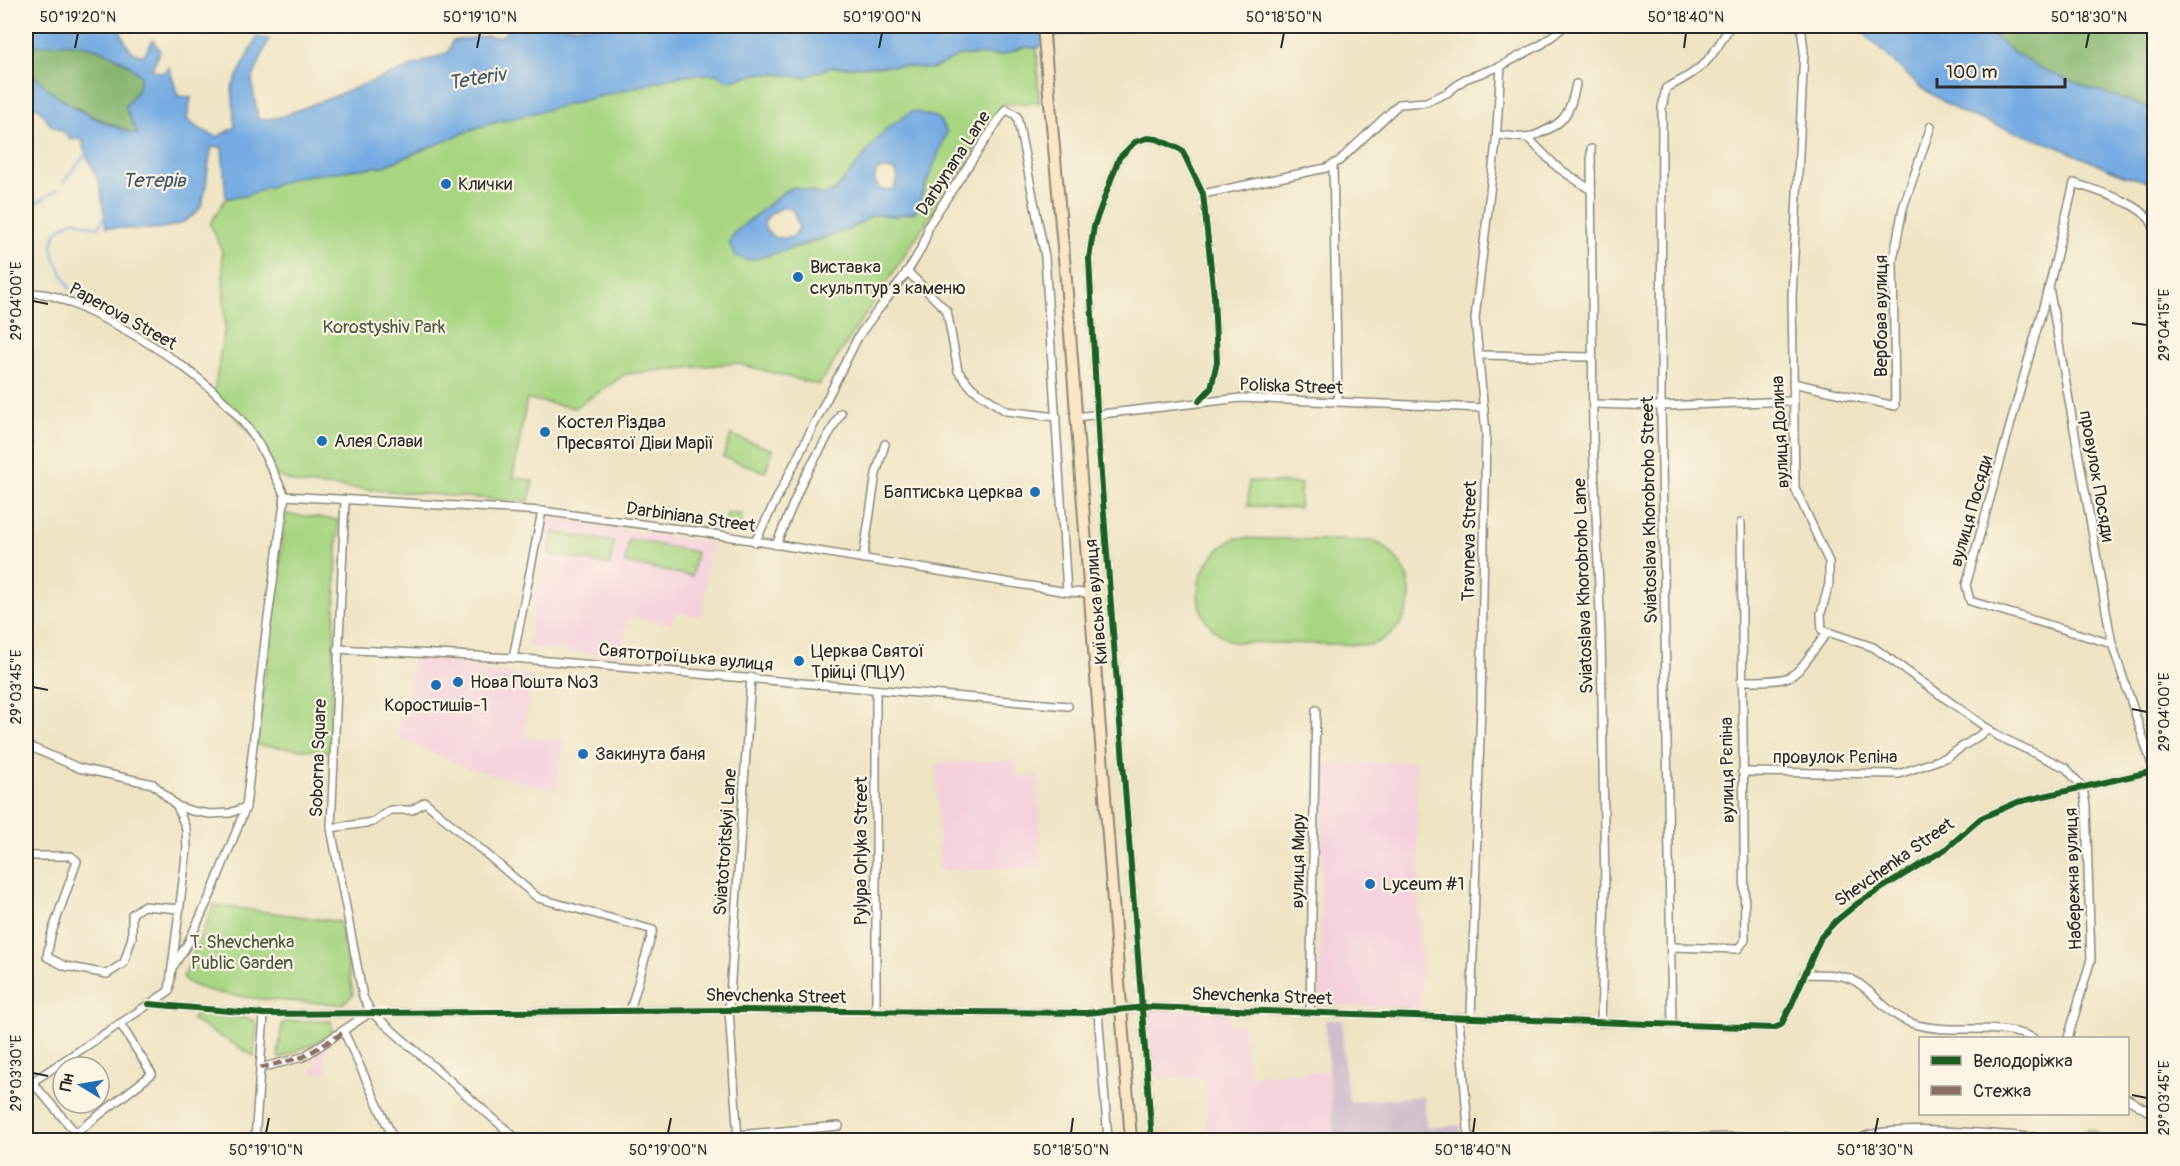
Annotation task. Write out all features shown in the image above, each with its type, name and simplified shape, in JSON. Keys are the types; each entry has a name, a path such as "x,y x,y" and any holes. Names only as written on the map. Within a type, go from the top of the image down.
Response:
{"main road":[{"name":"Київська вулиця","path":"1043,26 1131,1140"}],"street":[{"path":"1199,401 1211,388 1217,362 1214,296 1203,194 1333,164 1399,104 1426,102 1447,93 1465,79 1501,66 1542,44 1565,26"},
{"name":"Sviatoslava Khorobroho Street","path":"1672,1025 1661,406 1662,108 1666,88 1684,79 1712,58 1730,26"},
{"name":"вулиця Долина","path":"1801,26 1803,51 1792,297 1795,488 1829,562 1829,584 1821,613 1822,630 1828,632"},
{"name":"Travneva Street","path":"1471,1018 1482,692 1484,408 1475,318 1497,135 1501,66"},
{"path":"1497,135 1528,138 1552,129 1571,110 1576,84"},
{"name":"Darbynana Lane","path":"755,542 857,339 877,308 907,271 927,238 928,226 1006,109 1017,116 1045,257 1057,417"},
{"name":"Вербова вулиця","path":"1793,383 1895,406 1893,260 1903,208 1931,126"},
{"name":"Київська вулиця","path":"1152,1140 1098,414 1089,259 1094,226 1104,195 1119,158 1135,142 1147,138 1157,139 1182,150 1203,194"},
{"path":"1528,138 1557,167 1591,190"},
{"name":"Sviatoslava Khorobroho Lane","path":"1591,149 1592,357 1601,637 1605,888 1601,1023"},
{"path":"1333,164 1338,401"},
{"name":"провулок Посяди","path":"2154,229 2153,221 2136,207 2074,183 2049,287 2112,644 2154,771"},
{"path":"907,271 947,312 958,371 972,388 1006,411 1057,417"},
{"name":"вулиця Посяди","path":"2049,287 1966,585 1970,601 2112,644"},
{"name":"Paperova Street","path":"26,293 47,292 105,319 166,354 214,392 257,441 285,496"},
{"path":"1479,355 1592,357"},
{"name":"Poliska Street","path":"1075,417 1241,398 1484,408"},
{"path":"1593,404 1661,406 1793,401"},
{"path":"776,545 803,480 841,413"},
{"name":"Київська вулиця","path":"1057,417 1067,592"},
{"path":"863,559 876,474 885,444"},
{"path":"174,965 187,945 211,894 246,807 266,632 285,496"},
{"name":"Darbiniana Street","path":"285,496 542,511 776,545 1067,592 1089,593"},
{"name":"Soborna Square","path":"345,500 331,828 363,997 371,1012"},
{"path":"513,658 542,511"},
{"name":"вулиця Рєпіна","path":"1672,947 1738,949 1744,940 1741,523"},
{"path":"1741,681 1786,680 1798,672 1828,632 1873,647 1989,729 2066,768 2083,788"},
{"name":"Святотроїцька вулиця","path":"337,649 513,658 1068,706"},
{"name":"Sviatotroitskyi Lane","path":"738,1138 729,1010 751,677"},
{"name":"Pylypa Orlyka Street","path":"876,690 876,1012"},
{"name":"вулиця Миру","path":"1310,1012 1316,710"},
{"name":"провулок Рєпіна","path":"1742,772 1899,774 1947,757 1989,729"},
{"path":"26,745 79,768 153,784 177,806 186,829 187,849 169,992 29,1084 76,1133 152,1074 121,1025"},
{"name":"Shevchenka Street","path":"148,1004 264,1014 729,1010 1098,1012 1142,1008 1774,1028 1781,1025 1821,937 1836,921 1858,903 1947,848 1981,818 2018,802 2154,771"},
{"name":"Набережна вулиця","path":"2068,1037 2091,959 2088,837 2083,788"},
{"path":"331,828 373,822 390,810 412,810 425,802 538,898 653,930 630,1011"},
{"path":"177,806 210,814 230,813 246,807"},
{"path":"26,856 71,856 77,861 51,935 47,957 65,966 107,974 124,963 132,936 132,914 143,906 180,909"},
{"path":"1803,974 1839,976 1858,982 1895,1015 1914,1024 2007,1032 2029,1037"},
{"path":"260,1068 303,1057 371,1012 518,1140"},
{"path":"1098,1012 1108,1140"},
{"path":"255,1140 264,1014"},
{"path":"1459,1018 1469,1140"},
{"path":"344,1032 394,1140"},
{"path":"2129,1100 2154,1115"},
{"path":"738,1138 839,1126"},
{"path":"1859,1140 1874,1132 1918,1130 2033,1137"},
{"path":"1599,1140 1785,1136"}],"shaded area":[{"path":"550,518 711,543 702,616 676,613 671,624 628,617 622,657 527,647"},
{"path":"411,658 477,661 484,665 484,672 531,676 524,736 564,741 557,791 467,768 398,737 398,716 408,716"},
{"path":"1015,760 1016,777 1038,776 1042,867 940,871 936,763"},
{"name":"Lyceum #1","path":"1416,761 1422,1008 1319,1005 1323,764"},
{"path":"1149,1009 1228,1013 1230,1025 1243,1024 1248,1075 1328,1071 1334,1140 1205,1140 1205,1078 1149,1078 1144,1014"},
{"path":"1325,1020 1343,1020 1343,1052 1349,1102 1424,1096 1427,1128 1460,1125 1461,1140 1334,1140"},
{"path":"325,1047 328,1052 322,1055 328,1071 314,1075 311,1068 316,1067 314,1054"}],"green space":[{"path":"1985,26 2154,26 2154,109 2086,87 2040,68 2000,42"},
{"path":"57,41 80,44 102,51 122,61 141,76 137,91 125,107 138,135 75,107 43,86 32,75 26,61 32,47"},
{"name":"Korostyshiv Park","path":"1024,47 1037,48 1039,103 1004,104 819,385 736,363 626,374 575,408 527,399 513,477 533,481 529,502 299,484 275,475 257,441 214,392 225,326 222,250 210,224 226,198 245,196 296,177 384,166 478,127 684,75 717,74 727,81 762,73 805,77 831,67 903,66 932,69 961,55 1001,55","holes":["886,129 927,178 915,212 896,216 873,215 850,229 809,244 747,260 734,233 785,191 795,187 821,195 835,191"]},
{"path":"731,435 773,450 765,472 723,457"},
{"path":"1249,481 1301,484 1299,508 1248,506"},
{"path":"727,513 742,514 741,531 725,530"},
{"path":"286,514 338,520 330,752 256,745"},
{"path":"553,532 614,542 610,565 549,554"},
{"path":"1236,538 1374,541 1390,552 1401,565 1408,580 1410,595 1407,610 1400,624 1388,636 1371,645 1233,642 1217,632 1205,619 1199,605 1198,590 1201,575 1209,561 1221,548"},
{"path":"629,539 696,552 692,576 625,563"},
{"name":"T. Shevchenka Public Garden","path":"214,905 340,922 353,995 342,1004 257,999 211,991 183,978"},
{"path":"197,1009 253,1020 257,1026 254,1056 192,1020"},
{"path":"287,1021 331,1021 333,1035 281,1058 278,1057 282,1024"},
{"path":"2089,1128 2109,1140 2076,1140"}],"water":[{"name":"Тетерів","path":"26,26 118,26 127,45 139,55 144,55 153,40 160,50 152,70 163,73 169,67 178,96 191,97 187,119 198,128 217,137 235,127 232,87 257,37 269,39 252,80 258,120 280,117 449,52 452,41 485,36 500,37 513,27 522,29 526,26 1158,26 1056,36 1037,48 1024,47 1002,55 961,55 932,69 903,66 831,67 805,77 762,73 727,81 717,74 684,75 478,127 384,166 296,177 245,196 226,198 222,147 212,147 205,194 201,206 193,216 171,226 144,229 106,227 100,185 83,147 84,142 78,139 70,140 67,134 51,126 39,108 26,108 26,64 48,89 76,108 138,135 125,107 137,91 141,76 104,51 76,44 47,44 32,47 26,63"},
{"path":"1856,26 1985,26 2000,42 2040,68 2086,87 2154,109 2154,183 2123,175 2053,145 1962,113 1920,87"},
{"path":"912,111 938,118 947,132 915,212 896,216 873,215 850,229 763,257 747,260 735,256 729,243 734,233 785,191 795,187 821,195 835,191 886,129","holes":["883,168 895,171 898,177 894,189 881,190 876,183 876,171","784,207 793,210 799,228 793,237 774,237 767,232 764,222 770,214"]}],"waterway":[{"path":"63,182 88,152"},
{"path":"26,210 58,189"},
{"path":"70,289 53,251 56,234 62,227 74,220 98,228 106,213"}],"marked path":[{"path":"260,1068 303,1057 344,1032"}],"cycle path":[{"path":"1152,1140 1099,449 1089,259 1094,226 1119,158 1135,142 1147,138 1157,139 1182,150 1203,194 1214,296 1217,362 1211,388 1199,401"},
{"path":"149,1004 264,1014 729,1010 1086,1013 1146,1007 1774,1028 1781,1025 1791,1006 1821,937 1836,921 1858,903 1947,848 1981,818 2018,802 2154,771"}],"place":[{"name":"Клички","path":"446,184"},
{"name":"Виставка скульптур з каменю","path":"798,277"},
{"name":"Костел Різдва Пресвятої Діви Марії","path":"545,432"},
{"name":"Алея Слави","path":"322,441"},
{"name":"Баптиська церква","path":"1035,492"},
{"name":"Церква Святої Трійці (ПЦУ)","path":"799,661"},
{"name":"Нова Пошта №3","path":"458,682"},
{"name":"Коростишів-1","path":"436,685"},
{"name":"Закинута баня","path":"583,754"},
{"name":"Lyceum #1","path":"1370,884"}],"water label":[{"name":"Teteriv","path":"477,78"}]}
